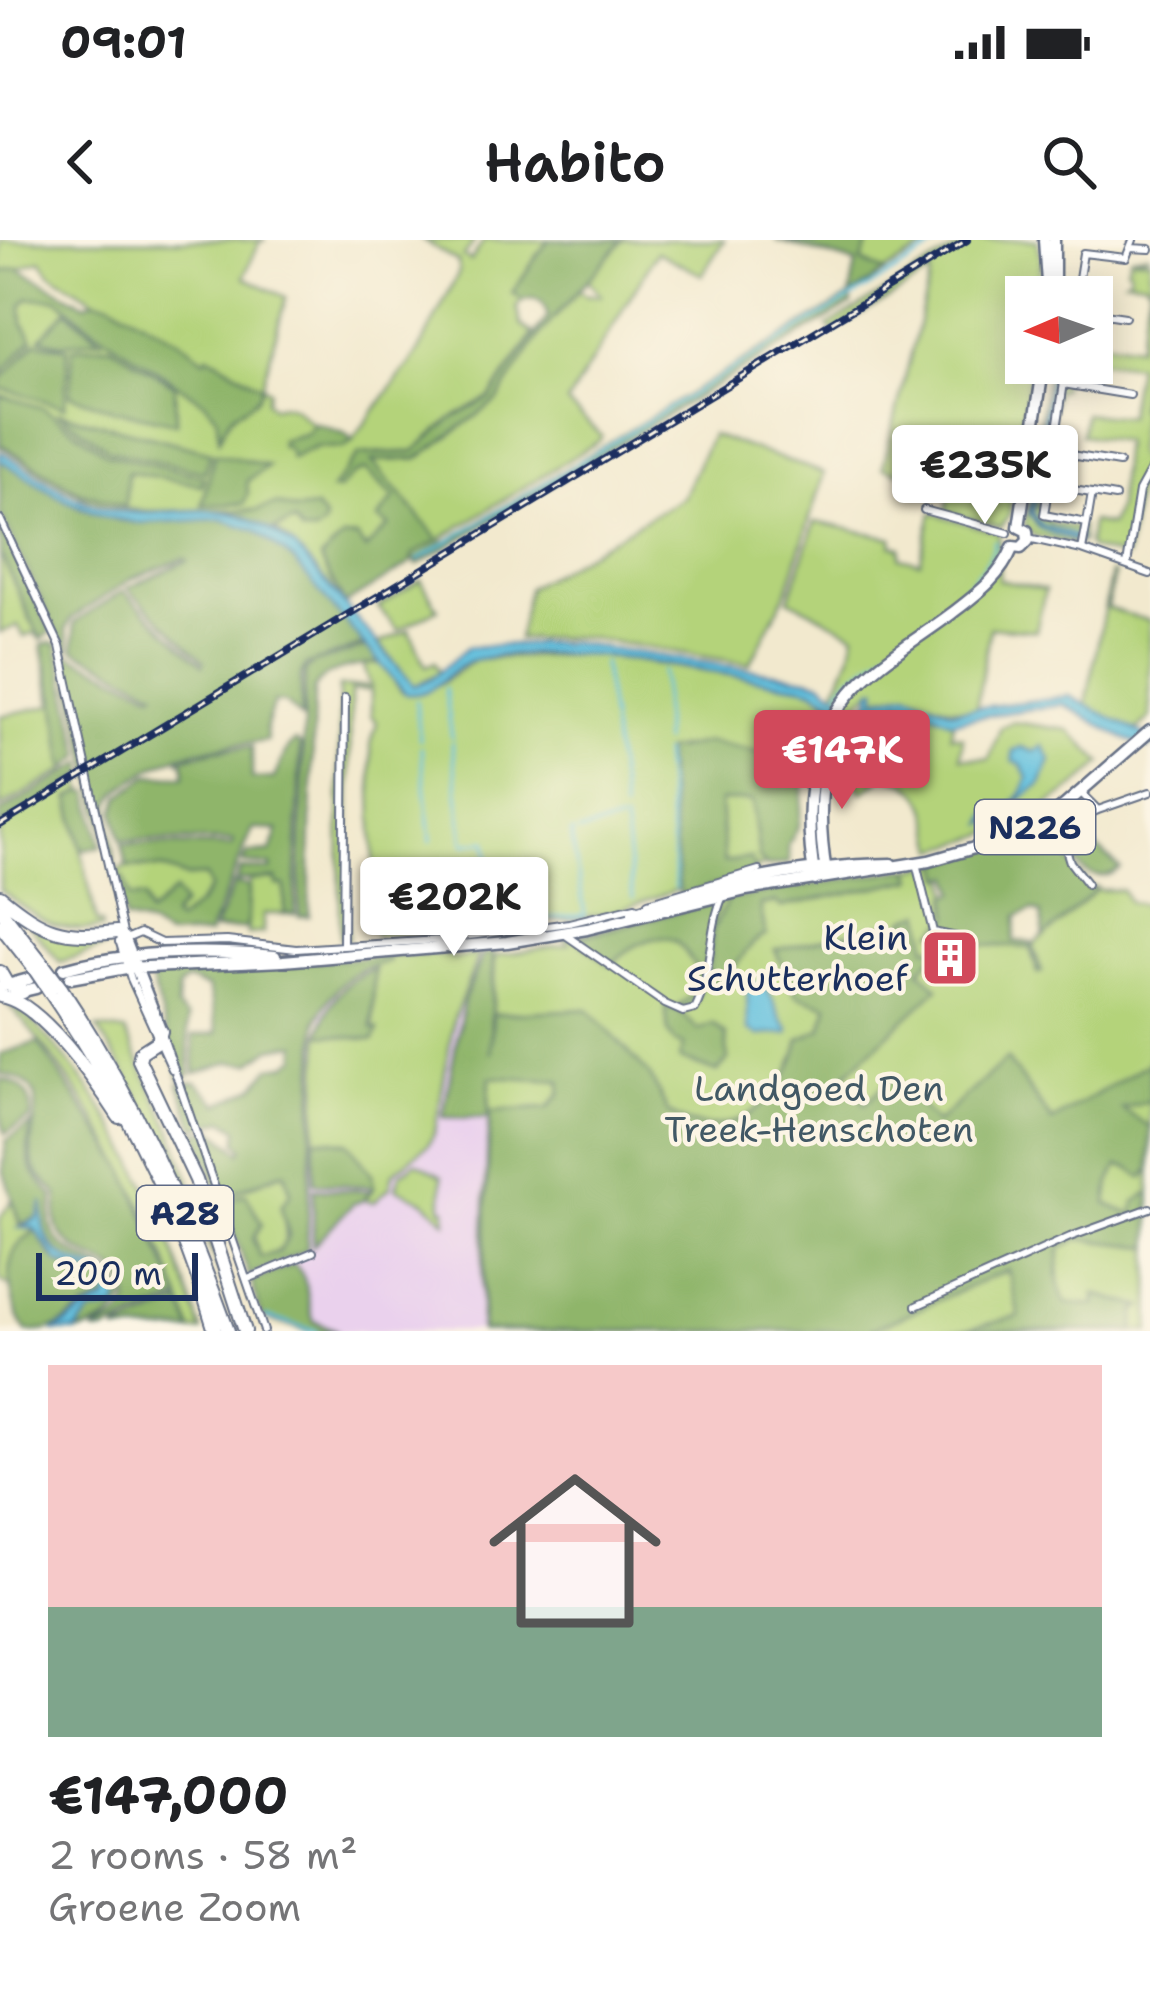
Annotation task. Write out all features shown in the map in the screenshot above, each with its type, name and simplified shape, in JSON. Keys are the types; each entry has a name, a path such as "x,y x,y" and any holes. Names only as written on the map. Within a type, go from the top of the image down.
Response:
{"highway":[{"path":"0,896 59,934 120,937"},
{"name":"A28","path":"0,909 88,1073 147,1156"},
{"name":"A28","path":"0,925 105,1077 147,1156 180,1229 215,1331"},
{"name":"A28","path":"2,987 42,982"},
{"name":"A28","path":"42,982 108,1062 156,1151 190,1225 228,1331"},
{"name":"A28","path":"159,1036 139,1060 196,1180 245,1331"}],"main road":[{"path":"1044,240 1048,276"},
{"path":"1052,276 1054,240"},
{"path":"1013,547 1007,539 1014,530 1039,384"},
{"path":"1013,547 1023,547 1028,538 1014,530"},
{"path":"820,874 809,794 818,755 835,723 854,692 991,583 1013,547"},
{"name":"N226","path":"586,929 701,891 914,863 1010,838 1049,819 1082,794 1148,733"},
{"name":"N226","path":"128,963 159,966 462,947 586,929 820,874"},
{"path":"120,937 159,1036"},
{"name":"N226","path":"42,982 171,956 226,953 302,958"},
{"path":"144,991 147,976 159,966"}],"street":[{"path":"1079,276 1083,253 1126,258 1132,244 1150,249"},
{"path":"1113,315 1125,317"},
{"path":"1087,523 1044,515 1064,385 1130,395"},
{"path":"1053,452 1119,463"},
{"path":"1126,566 1138,502 1148,477"},
{"path":"1072,490 1115,497"},
{"path":"1082,550 1092,493"},
{"path":"1138,502 1150,502"},
{"path":"923,510 1014,530"},
{"path":"0,519 60,646 120,937 140,933 160,943 227,940 282,950 439,940 569,922 759,870"},
{"path":"1028,538 1082,550 1150,574"},
{"path":"343,946 345,698"},
{"path":"1087,884 1070,862 1059,826 1150,792"},
{"path":"1082,794 1098,810"},
{"path":"914,863 933,932 955,937"},
{"path":"565,933 617,973 682,1012 694,1009 700,998 710,928 723,896"},
{"path":"128,963 172,1070 263,1331"},
{"path":"916,1306 1070,1237 1150,1208"},
{"path":"248,1280 313,1252"}],"shaded area":[{"path":"494,951 482,1331 314,1331 261,1318 249,1276 308,1251 316,1049 322,1014 333,996 363,971"}],"green space":[{"path":"0,240 266,240 260,241 244,277 286,297 262,386 269,390 266,401 272,407 292,407 317,427 348,435 352,441 419,351 459,272 458,262 423,240 475,240 464,257 471,261 484,240 548,240 512,293 523,300 517,306 521,325 533,334 490,398 451,419 413,452 369,453 372,461 417,459 497,401 541,333 579,290 601,295 588,280 623,240 724,240 702,275 657,252 567,403 602,436 599,441 345,604 292,545 261,520 228,510 152,511 107,505 65,487 0,446","holes":["41,260 50,273 97,301 88,306 18,269"]},
{"path":"548,240 623,240 541,333 497,401 417,459 372,461 439,540 345,604 320,559 343,538 357,537 365,549 389,526 378,519 394,498 366,470 331,490 359,454 413,452 451,419 490,398 548,316 542,302 512,293"},
{"path":"775,240 939,240 885,272"},
{"path":"775,240 816,245 819,240 870,240 862,262 885,272 851,296 852,304 417,565 415,561 850,296 856,263"},
{"path":"971,240 1037,240 1041,276 1005,276 1005,384 1027,384 1009,516 1000,527 946,511 950,490 883,467 931,273 833,331 828,326"},
{"path":"1150,253 1133,258 1150,258 1150,331 1138,410 1150,348 1136,452 1140,461 1150,461 1137,490 1126,558 1088,545 1091,522 1110,525 1117,508 1123,441 1081,435 1085,413 1127,417 1136,365 1113,362 1113,343 1138,346 1149,287 1145,281 1125,279 1131,256"},
{"path":"18,268 85,304 110,302 205,359 208,355 262,386 260,392 232,415 219,439 217,417 206,403 92,328 58,299 28,298 22,305 23,323 33,339 0,374 0,272"},
{"path":"66,310 101,339 60,344 41,338"},
{"path":"36,342 68,348 65,407 0,388 0,381"},
{"path":"110,345 175,386 176,423 70,395 73,348"},
{"path":"1045,384 1030,514 1037,527 1080,540 1041,525 1033,514 1053,384 1062,384 1056,390 1047,447 1052,448 1051,458 1045,458 1038,507 1049,523 1079,529 1081,524 1082,542 1076,545 1033,535 1025,525"},
{"path":"0,395 44,408 108,454 204,477 202,485 128,472 125,506 78,491 0,444"},
{"path":"57,412 211,452 205,472 110,450"},
{"path":"315,423 353,441 343,448 317,447 291,458 281,440 305,434"},
{"path":"711,435 824,473 788,589 750,664 583,637 518,639 528,588 683,497"},
{"path":"215,453 268,466 247,481 244,504 202,505"},
{"path":"0,460 63,499 114,519 216,518 242,523 295,560 366,644 306,665 301,675 301,718 285,703 274,702 266,726 267,741 181,755 119,791 110,807 114,872 65,653 156,691 74,650 74,623 123,591 203,665 127,588 187,561 131,579 71,619 66,630 69,649 64,648 0,513"},
{"path":"276,504 295,510 316,508 325,520 323,527 302,533 294,522 271,531 244,516 222,511 257,510"},
{"path":"932,513 999,533 999,580 1045,590 1036,631 990,627 976,709 904,694 878,698 872,690 856,704 835,692 855,634 789,599 815,522 893,538 892,545 901,547 900,557 920,562"},
{"path":"0,525 51,632 41,640 0,553"},
{"path":"0,553 41,640 34,633 24,637 18,625 0,633"},
{"path":"1111,573 1107,608 1150,621 1150,718 1134,733 1086,705"},
{"path":"421,580 438,609 398,630 378,607"},
{"path":"409,630 426,666 435,662 440,672 414,686 379,643"},
{"path":"57,644 82,756 65,770 42,645"},
{"path":"42,645 65,770 0,808 0,716 52,705"},
{"path":"367,647 379,663 334,672 314,689 309,916 299,916 305,671 314,663"},
{"path":"591,654 800,686 813,689 832,704 785,809 787,862 725,875 585,917 453,925 375,936 374,913 379,912 375,909 371,744 377,722 371,716 371,690 351,690 348,939 340,939 339,687 371,686 363,664 381,664 402,692 442,683 475,659"},
{"path":"904,700 953,721 951,735 963,737 961,757 989,759 1001,727 1013,722 1069,730 1102,763 1066,793 1026,817 937,849 928,810 918,792 885,775 863,792 836,753 849,715 882,771 856,717"},
{"path":"295,741 300,745 295,914 285,914 285,886 277,885 276,879 236,881 241,869 271,870 271,866 243,863 247,854 271,852 278,830 253,829 208,935 167,937 147,925 125,920 115,877 123,877 130,898 144,898 149,915 174,891 183,905 172,917 177,922 210,888 205,876 127,867 122,844 232,846 233,841 121,840 115,812 120,797 149,775 185,776 184,760 178,760 214,750 252,747 252,779 274,778"},
{"path":"708,742 807,763 799,825 788,846 790,863 767,867 759,858 752,801 720,801 724,862 751,858 756,875 680,895 665,751"},
{"path":"84,763 85,774 0,826 0,813"},
{"path":"80,777 84,791 70,799 97,923 102,928 58,926 0,890 0,826"},
{"path":"90,793 101,846 82,850 70,798"},
{"path":"1074,806 1078,810 1058,820 1054,833 1075,870 1095,891 1044,937 1041,913 1033,910 1017,916 1014,941 1035,944 1042,972 1038,973 1030,948 981,945 980,939 934,932 950,917 948,895 956,892 952,876 944,877 940,862 1010,841"},
{"path":"1063,844 1095,846 1120,868 1094,876"},
{"name":"Landgoed Den Treek-Henschoten","path":"945,863 958,936 1036,943 1096,887 1122,890 1129,902 1150,906 1150,1331 480,1331 495,956 569,944 564,938 739,897"},
{"path":"127,867 205,876 210,888 177,922 172,916 183,905 175,892 149,915 128,897 123,877 115,877 114,872"},
{"path":"911,868 914,879 781,907 776,902 760,905 766,935 751,945 724,979 716,984 708,976 713,929 728,899"},
{"path":"250,878 277,879 285,885 285,914 263,914 263,933 247,934"},
{"path":"234,884 249,886 247,928 214,930"},
{"path":"719,901 702,983 691,1008 677,1007 692,995 696,968 674,941 646,941 611,966 574,938"},
{"name":"Landgoed Den Treek-Henschoten","path":"923,912 927,947 942,948 920,970 938,988 845,1075 865,1104 894,1076 936,1123 1007,1059 1052,1121 1150,1062 1150,1101 1122,1109 1150,1127 1150,1169 1143,1178 1118,1166 1107,1204 1133,1215 1135,1202 1150,1192 1150,1247 1078,1239 1061,1248 1059,1269 1066,1303 1095,1305 1095,1294 1143,1307 1136,1312 1134,1331 961,1331 1019,1316 1008,1270 868,1331 482,1331 490,1111 548,1108 560,1094 561,1081 490,1077 488,1118 443,1117 464,1000 483,955 493,952 490,1054 493,1014 588,1009 650,1075 668,1112 690,1123 712,1126 752,1113 769,1099 783,1081 800,1039 821,1029 828,1006 796,995 775,950 895,922 896,929 906,928 905,919"},
{"path":"22,917 61,937 105,936 108,946 60,962"},
{"path":"479,954 454,1019 435,1132 428,1145 393,1173 390,1187 374,1202 364,1200 374,1187 348,1142 315,1138 320,1034 373,1040 374,964 388,962 388,956 451,955 453,959"},
{"path":"388,956 388,962 345,981 317,1020 307,1250 249,1276 223,1202 246,1194 262,1224 253,1239 260,1257 279,1252 289,1235 281,1207 291,1193 285,1172 221,1198 197,1132 213,1129 240,1152 238,1129 225,1120 195,1128 179,1084 197,1082 219,1104 254,1087 271,1067 297,1057 297,1044 271,1048 251,1063 230,1062 195,1073 193,1036 217,1033 208,988 187,980 178,988 177,1008 187,1018 190,1074 180,1079 151,980 160,971"},
{"path":"374,969 372,1028 378,1029 374,1040 320,1034 338,994"},
{"path":"5,1002 25,1015 80,1076 124,1144 160,1216 202,1331 116,1331 181,1299 149,1220 108,1142 60,1068"},
{"path":"665,1006 681,1012 698,1030 713,1024 726,1034 728,1060 717,1072 680,1059 684,1045 675,1042 668,1031"},
{"path":"97,1028 125,1032 172,1130 234,1308 173,1164"},
{"path":"38,1042 124,1168 181,1299 105,1331 94,1331 127,1307 124,1281 108,1265 76,1249 60,1232 58,1195 33,1164 35,1098 19,1080 0,1074 0,1054"},
{"path":"0,1079 25,1091 31,1110 31,1118 5,1134 0,1113"},
{"path":"31,1124 30,1164 53,1196 51,1225 56,1238 109,1274 125,1298 112,1317 90,1329 75,1331 92,1313 113,1309 119,1294 111,1279 74,1263 55,1248 41,1212 21,1224 3,1170 6,1141"},
{"path":"315,1138 348,1142 372,1174 374,1187 314,1183"},
{"path":"416,1162 442,1176 446,1221 424,1201 396,1188 400,1174"},
{"path":"284,1172 291,1193 281,1206 285,1240 278,1251 260,1258 246,1194 223,1202 221,1198"},
{"path":"314,1189 372,1191 313,1246"},
{"path":"12,1200 20,1227 36,1230 15,1251 11,1287 0,1280 0,1218"},
{"path":"36,1230 57,1261 98,1277 111,1296 58,1326 27,1331 14,1304 10,1271 16,1249"},
{"path":"294,1264 303,1277 314,1321 338,1331 311,1331 262,1318 251,1281"},
{"path":"182,1303 192,1331 115,1331"}],"water":[{"path":"1048,384 1053,384 1033,514 1041,525 1079,537 1078,542 1039,528 1030,514"},
{"path":"0,451 65,492 107,509 222,512 260,524 295,547 414,686 431,679 468,647 569,642 807,678 822,682 855,707 869,704 877,688 877,698 909,692 952,711 1069,696 1150,738 1150,748 1063,704 952,721 904,700 856,717 813,689 680,666 556,653 477,659 427,691 406,694 294,561 255,530 221,519 139,523 105,517 67,501 0,460"},
{"path":"1043,746 1051,760 1040,786 1009,809 1028,778 1022,765 1013,761 1013,751 1021,747 1034,752"},
{"path":"747,981 770,993 788,1033 758,1035 748,1030"},
{"path":"43,1201 51,1244 67,1258 107,1274 119,1294 116,1308 92,1313 75,1331 53,1331 106,1301 111,1289 100,1276 58,1262 34,1228 20,1228 38,1218"}],"waterway":[{"path":"418,560 947,240"},
{"path":"834,697 849,679 957,595 976,576 995,541"},
{"path":"603,663 623,811"},
{"path":"663,671 663,742"},
{"path":"445,688 452,738"},
{"path":"416,701 420,740"},
{"path":"452,743 464,844 487,841 496,923"},
{"path":"421,748 431,841"},
{"path":"663,753 676,888"},
{"path":"624,821 633,898"},
{"path":"579,832 620,822"},
{"path":"479,924 585,915 574,833"},
{"path":"442,927 472,924"},
{"path":"266,1317 317,1331"}],"railway":[{"path":"0,825 967,240"}],"place":[{"name":"Klein Schutterhoef","path":"950,958"}]}
